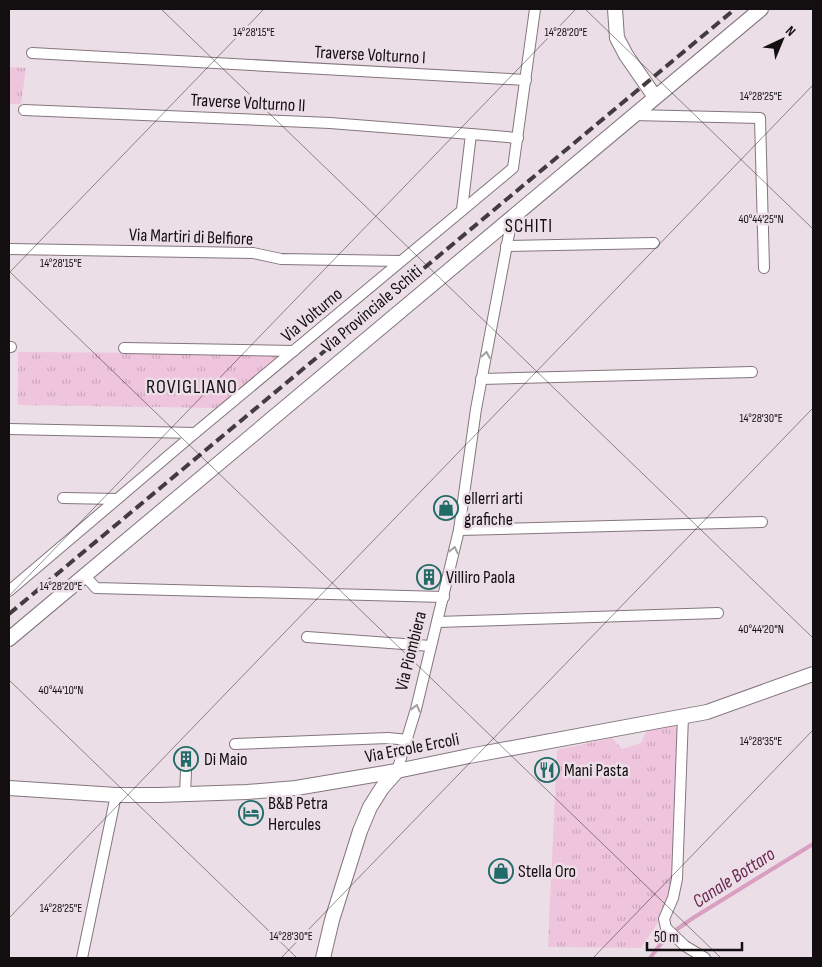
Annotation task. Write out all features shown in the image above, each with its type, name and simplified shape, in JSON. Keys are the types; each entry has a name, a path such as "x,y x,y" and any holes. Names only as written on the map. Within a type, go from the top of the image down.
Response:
{"street":[{"name":"Via Volturno","path":"9,592 195,433 513,168 535,9"},
{"path":"615,9 617,38 626,55 655,97"},
{"name":"Via Provinciale Schiti","path":"9,639 761,9"},
{"name":"Traverse Volturno I","path":"32,54 526,80"},
{"name":"Traverse Volturno II","path":"24,110 330,123 518,138"},
{"path":"633,116 760,118 764,268"},
{"path":"462,210 470,134"},
{"name":"Via Piombiera","path":"323,958 332,920 360,831 370,807 382,788 398,771 408,740 444,597 459,530 481,379 508,234 507,220"},
{"path":"506,246 654,243"},
{"name":"Via Martiri di Belfiore","path":"9,249 253,253 281,260 402,262"},
{"path":"124,348 294,351"},
{"path":"481,379 752,372"},
{"path":"9,429 195,433"},
{"path":"63,498 117,499"},
{"path":"459,530 762,522"},
{"path":"84,575 96,588 444,597"},
{"path":"437,622 718,613"},
{"path":"307,637 431,646"},
{"name":"Via Ercole Ercoli","path":"9,789 116,795 247,792 296,788 398,771 707,712 813,674"},
{"path":"683,716 677,879 673,898 664,918 666,928 700,957 705,958"},
{"path":"234,744 388,738 408,740"},
{"path":"185,794 186,771"},
{"path":"82,958 116,795"}],"green space":[{"path":"9,67 26,68 21,104 9,104"},
{"path":"18,352 284,354 220,408 18,405"},
{"path":"675,725 678,730 673,881 658,922 641,948 548,947 557,750 612,738 622,749 641,743 647,730"}],"waterway":[{"name":"Canale Bottaro","path":"650,958 666,937 693,918 813,844"}],"railway":[{"path":"9,614 735,9"}],"place":[{"name":"ellerri arti grafiche","path":"446,508"},
{"name":"Villiro Paola","path":"429,577"},
{"name":"Di Maio","path":"186,759"},
{"name":"Mani Pasta","path":"547,770"},
{"name":"B&B Petra Hercules","path":"251,813"},
{"name":"Stella Oro","path":"501,871"}],"district":[{"name":"SCHITI","path":"529,226"},
{"name":"ROVIGLIANO","path":"192,387"}]}
